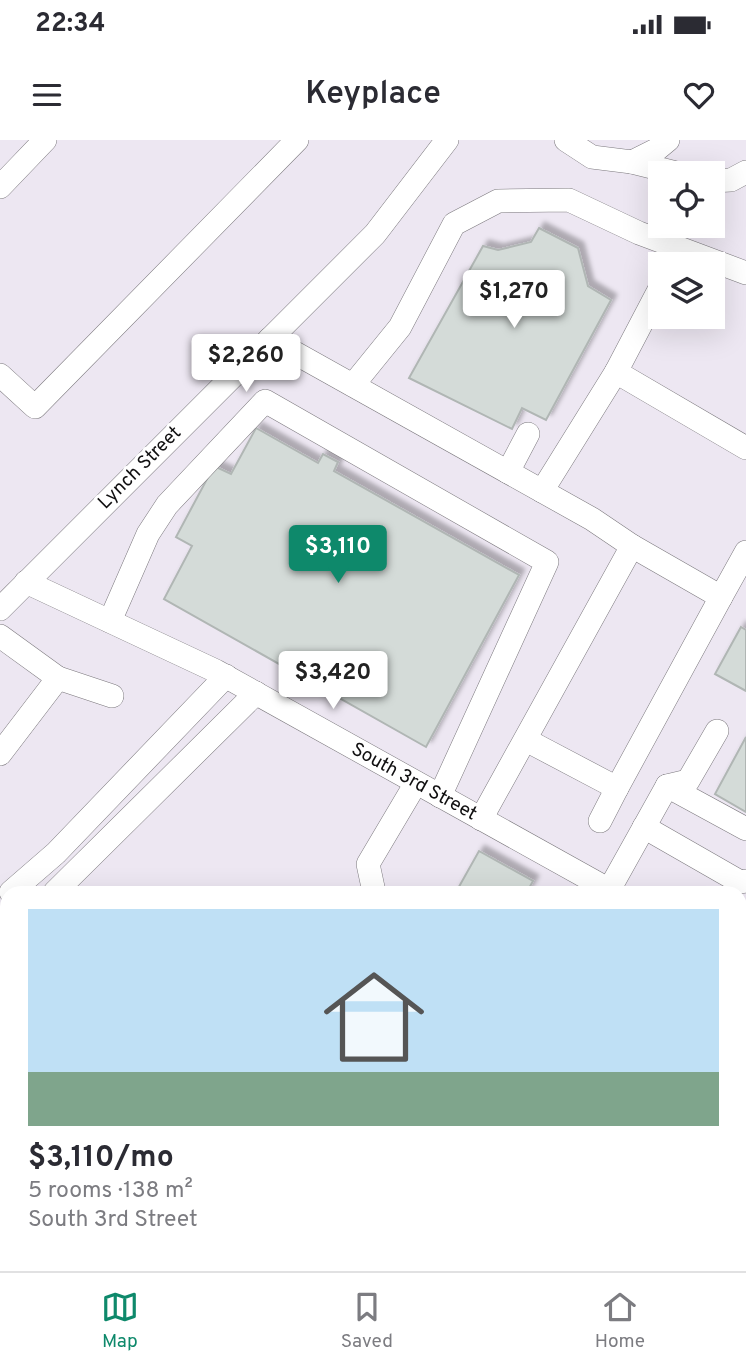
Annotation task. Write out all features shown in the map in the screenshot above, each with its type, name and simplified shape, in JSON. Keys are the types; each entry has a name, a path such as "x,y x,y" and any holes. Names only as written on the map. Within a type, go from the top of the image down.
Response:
{"street":[{"path":"0,187 45,140"},
{"path":"0,375 35,407 297,140"},
{"name":"Lynch Street","path":"0,609 375,234 447,140"},
{"path":"566,140 592,157 648,166"},
{"path":"632,162 656,150 668,140"},
{"path":"725,180 746,172"},
{"path":"353,385 400,327 454,224 466,215 498,201 569,201 639,233 670,252"},
{"path":"725,268 746,273"},
{"path":"542,491 616,372 648,311"},
{"path":"270,339 542,491 720,597"},
{"path":"616,372 746,447"},
{"path":"110,621 148,534 167,505 265,401 547,562 440,796"},
{"path":"508,472 528,434"},
{"path":"481,819 632,547"},
{"path":"600,821 746,552"},
{"name":"South 3rd Street","path":"26,582 226,676 602,886"},
{"path":"0,636 58,678 112,696"},
{"path":"18,886 56,853 226,676"},
{"path":"0,754 58,678"},
{"path":"61,886 256,693"},
{"path":"614,886 667,786 688,781 717,731"},
{"path":"526,740 617,788"},
{"path":"373,886 368,864 416,783"},
{"path":"667,786 746,829"},
{"path":"645,827 740,882 746,881"}],"shaded area":[{"path":"0,140 746,140 746,886 0,886"}],"building":[{"path":"539,228 578,248 588,286 611,300 546,420 522,408 512,429 409,378 483,246 498,250 531,242"},
{"path":"256,428 318,463 323,454 338,462 334,471 519,575 426,747 164,599 192,546 176,537 214,466 231,474"},
{"path":"741,627 746,630 746,691 715,674"},
{"path":"746,737 746,812 715,794"},
{"path":"479,851 533,881 530,886 459,886"}]}
